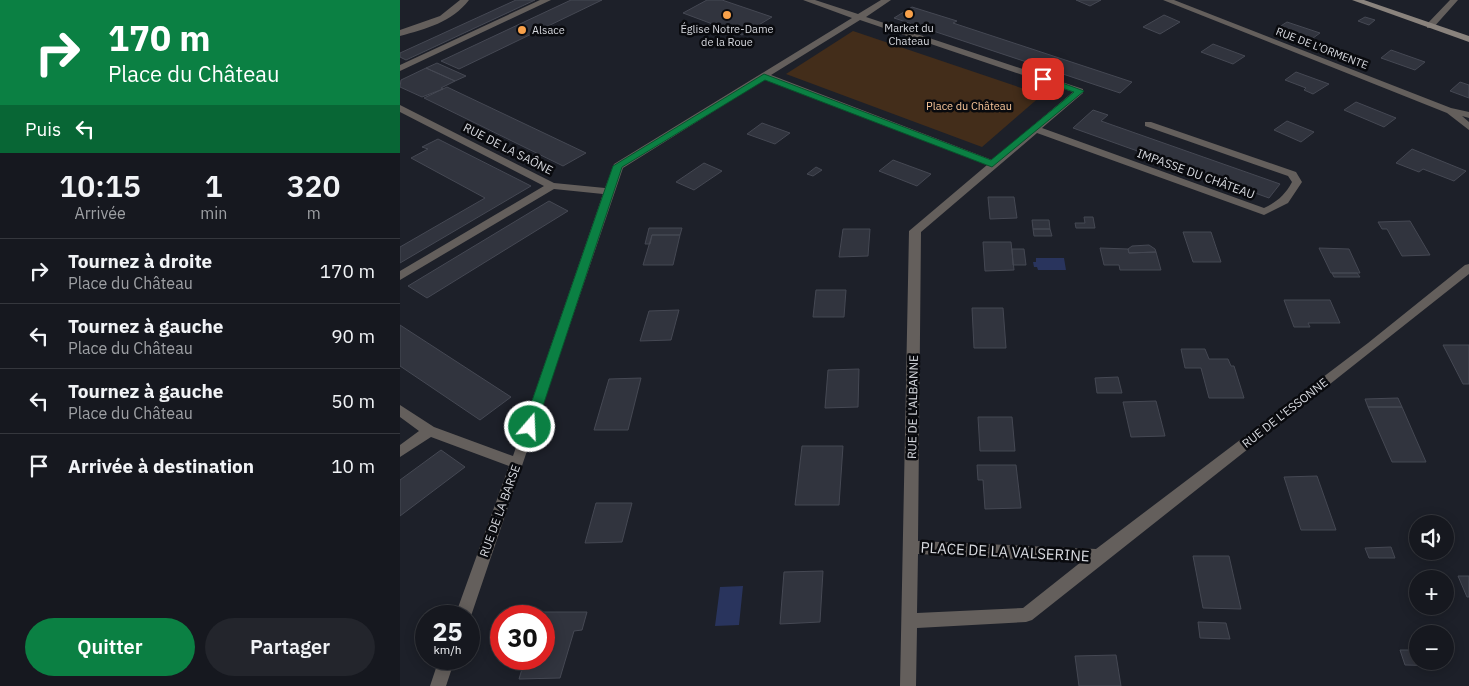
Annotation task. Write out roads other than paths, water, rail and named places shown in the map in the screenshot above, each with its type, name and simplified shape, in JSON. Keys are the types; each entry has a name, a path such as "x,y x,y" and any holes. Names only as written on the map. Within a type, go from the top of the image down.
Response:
{"street":[{"path":"400,33 439,21 455,12 466,0"},
{"path":"400,68 547,0"},
{"path":"764,76 992,164 1080,91 807,0"},
{"name":"RUE DE LA BARSE","path":"467,605 618,166 887,0"},
{"name":"RUE DE L'ORMENTE","path":"1167,0 1448,110 1469,115"},
{"path":"1356,0 1469,39"},
{"path":"1430,26 1454,0"},
{"name":"RUE DE LA SAÔNE","path":"400,108 552,186 610,192"},
{"path":"1448,110 1469,127"},
{"name":"IMPASSE DU CHÂTEAU","path":"1036,129 1264,212 1282,206 1293,190 1296,182 1292,174 1148,124"},
{"name":"RUE DE L'ALBANNE","path":"908,686 915,231 992,164"},
{"path":"400,276 552,186"},
{"name":"RUE DE L'ESSONNE","path":"1099,556 1372,346 1469,268"},
{"path":"400,410 429,431 517,463"},
{"path":"400,452 429,431"},
{"name":"PLACE DE LA VALSERINE","path":"911,548 1099,556"},
{"name":"PLACE DE LA VALSERINE","path":"910,621 1026,615 1099,556"},
{"path":"438,686 443,670"}],"water":[{"path":"1036,258 1064,258 1066,270 1038,270 1037,267 1034,267 1033,262 1036,262"},
{"path":"743,586 739,625 715,626 720,587"}],"place":[{"name":"Market du Chateau","path":"909,14"},
{"name":"Église Notre-Dame de la Roue","path":"727,15"},
{"name":"Alsace","path":"522,30"}],"park label":[{"name":"Place du Château","path":"969,106"}]}
